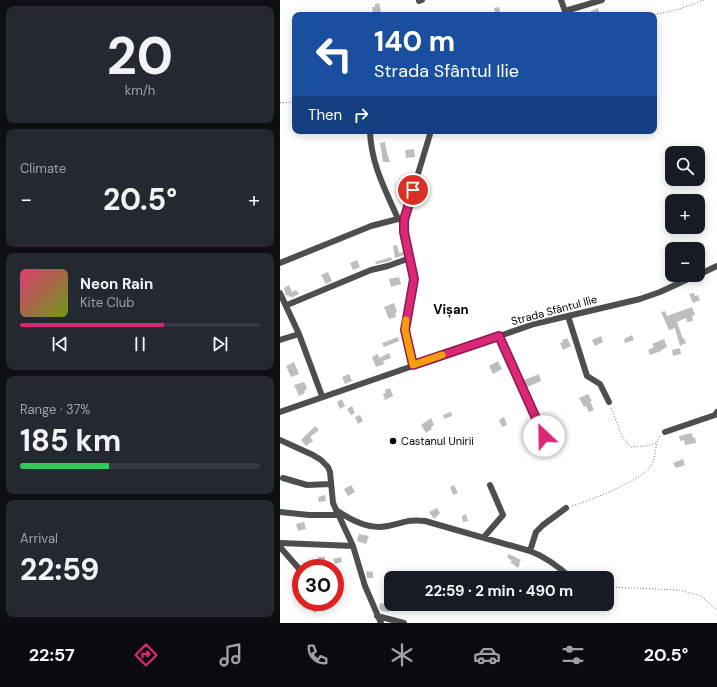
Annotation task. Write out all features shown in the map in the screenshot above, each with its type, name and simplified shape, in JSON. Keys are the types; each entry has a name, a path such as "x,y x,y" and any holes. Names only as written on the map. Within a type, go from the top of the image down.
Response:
{"street":[{"path":"561,0 566,12"},
{"path":"569,12 602,0"},
{"path":"370,134 370,144 374,163 401,219 414,279 405,330 413,365"},
{"path":"401,219 430,134"},
{"path":"280,263 371,226 401,219"},
{"path":"287,305 371,270 410,258"},
{"name":"Strada Sfântul Ilie","path":"705,272 717,266"},
{"name":"Strada Sfântul Ilie","path":"280,412 322,396 349,389 413,365 534,324 640,299 682,282"},
{"path":"280,293 287,305 299,334 322,396"},
{"path":"568,316 587,376 600,384 609,402"},
{"path":"280,340 299,334"},
{"path":"499,336 544,436"},
{"path":"665,432 715,415 717,412"},
{"path":"280,440 291,446 313,454 328,467 330,472 333,503 353,546 365,586 381,623"},
{"path":"283,478 307,484 331,484"},
{"path":"484,537 503,515 490,485"},
{"path":"530,550 536,532 566,508"},
{"path":"280,512 309,515 337,512 368,526 383,527 413,520 425,521 530,550 546,558 562,571"},
{"path":"292,561 280,547 281,543 353,546"},
{"path":"377,616 404,623"}],"path":[{"path":"657,14 680,9 704,0"},
{"path":"280,103 292,102"},
{"path":"609,402 622,436 630,447 646,446 656,443"},
{"path":"566,508 585,502 627,483 648,470 654,459 658,438 665,432"},
{"path":"614,587 679,590 701,596 717,610"}],"building":[{"path":"379,3 381,12 373,12 372,7 375,7 375,4"},
{"path":"499,7 500,12 495,12 494,8"},
{"path":"598,8 599,12 591,12"},
{"path":"385,142 390,162 383,162 380,143"},
{"path":"414,149 415,157 406,158 405,150"},
{"path":"397,245 399,253 403,252 404,255 395,258 393,246"},
{"path":"391,257 392,260 387,262 376,264 375,262"},
{"path":"357,260 360,267 353,270 350,263"},
{"path":"328,272 332,281 326,284 321,275"},
{"path":"399,277 401,284 391,287 389,279"},
{"path":"289,285 292,292 296,290 299,294 291,298 291,296 286,296 284,288"},
{"path":"694,293 695,296 698,295 700,300 693,303 689,294"},
{"path":"394,303 397,312 395,313 396,317 389,319 384,307"},
{"path":"692,307 695,315 692,316 693,321 687,322 686,318 677,322 686,343 680,346 675,328 669,330 661,312 665,311 667,316"},
{"path":"632,335 634,340 625,343 624,339"},
{"path":"601,336 603,342 595,346 592,340"},
{"path":"398,337 399,341 384,347 382,343"},
{"path":"567,338 571,346 563,350 560,343 563,342 562,340"},
{"path":"664,339 667,347 650,355 648,350 654,347 652,344"},
{"path":"680,348 681,354 673,356 672,350"},
{"path":"389,353 391,358 383,361 384,364 376,367 372,357 378,354 379,358"},
{"path":"498,361 502,369 493,374 489,366"},
{"path":"294,362 299,374 291,377 286,366"},
{"path":"349,374 352,381 345,384 342,377"},
{"path":"539,374 541,381 527,387 524,380"},
{"path":"304,382 307,388 304,392 305,393 299,396 294,385"},
{"path":"390,388 393,396 385,400 383,394 386,393 385,390"},
{"path":"588,394 592,401 590,401 594,410 589,412 579,398"},
{"path":"342,399 345,406 340,409 337,402"},
{"path":"352,406 355,413 351,415 347,409"},
{"path":"451,412 452,416 444,419 443,415"},
{"path":"360,415 363,421 358,424 355,417"},
{"path":"504,417 507,425 502,427 499,420"},
{"path":"431,418 434,425 431,427 432,429 426,433 421,425"},
{"path":"315,426 319,430 310,437 313,441 306,446 301,440"},
{"path":"692,433 693,438 695,437 696,443 685,445 684,440 680,441 679,436"},
{"path":"683,459 685,465 676,468 673,463"},
{"path":"351,485 355,492 348,496 344,489"},
{"path":"454,485 458,493 453,495 450,487"},
{"path":"325,495 326,501 319,502 318,497"},
{"path":"437,508 440,513 434,519 429,512"},
{"path":"466,514 468,521 463,522 462,516"},
{"path":"304,522 306,529 298,531 296,524"},
{"path":"359,534 369,536 366,544 357,541"},
{"path":"509,554 521,560 518,568 510,562 512,561 507,557"},
{"path":"318,557 325,557 325,559 318,559"},
{"path":"366,571 373,572 373,578 367,578"},
{"path":"380,603 384,604 384,611 389,612 381,611 379,608"}],"slow traffic":[{"path":"406,320 405,330 413,365 442,355"}],"place":[{"name":"Castanul Unirii","path":"393,441"}],"district":[{"name":"Vișan","path":"451,309"}],"route":[{"path":"413,190 404,220 404,232 414,279 405,324 413,365 499,336 544,436"}]}
